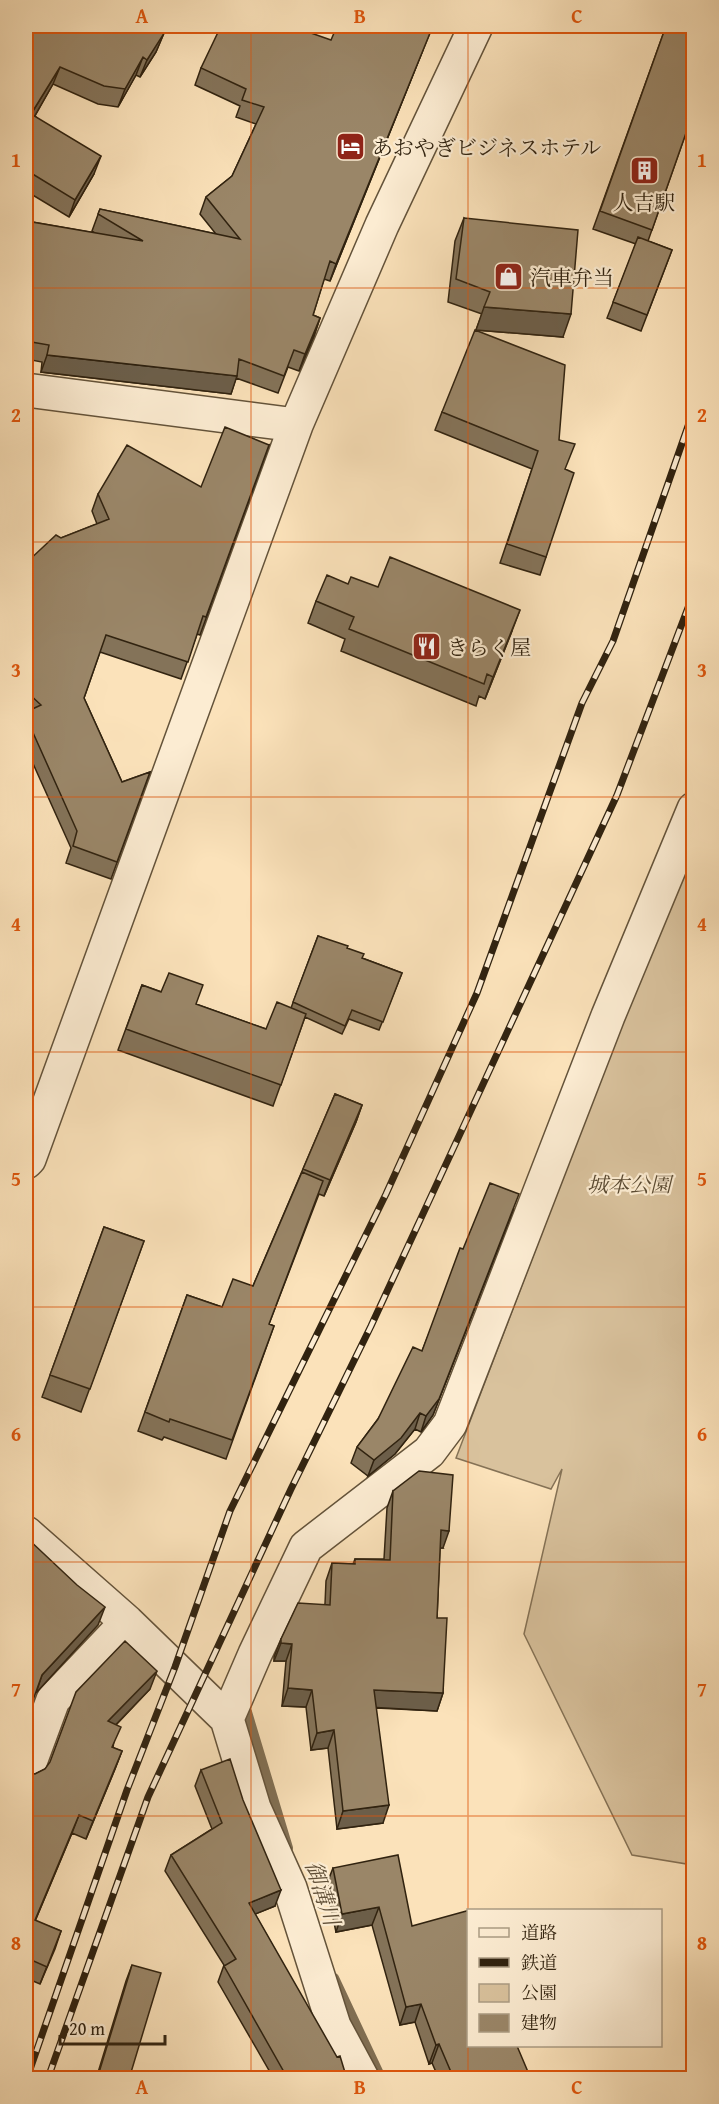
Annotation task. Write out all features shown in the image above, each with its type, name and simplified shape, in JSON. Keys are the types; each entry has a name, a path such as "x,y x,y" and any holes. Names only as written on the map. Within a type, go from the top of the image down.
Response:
{"street":[{"path":"26,1162 29,1160 296,425 382,225 476,26"},
{"path":"26,390 296,425"},
{"path":"227,1719 306,1547 429,1452 450,1424 608,1016 693,809"},
{"path":"26,1533 127,1622 227,1719 254,1808 290,1888 334,2026 362,2079"},
{"path":"26,1773 53,1700 127,1622"}],"green space":[{"name":"城本公園","path":"693,846 693,1865 632,1855 524,1634 562,1469 551,1489 456,1458 620,1028"}],"building":[{"path":"27,26 167,26 147,60 143,57 125,89 104,86 60,67 31,114 101,156 75,200 26,170"},
{"path":"221,26 291,26 331,40 337,26 412,26 430,33 336,264 330,261 313,315 320,318 305,354 294,350 284,376 239,359 237,376 47,355 49,345 26,341 26,221 143,241 98,214 100,209 240,239 206,197 232,176 264,107 242,100 246,89 201,68"},
{"name":"人吉駅","path":"666,26 693,26 693,113 652,230 600,211"},
{"name":"汽車弁当","path":"464,218 578,230 571,314 484,307 490,292 456,279"},
{"path":"638,237 672,250 647,315 613,302"},
{"path":"475,330 565,365 559,440 575,444 565,469 574,473 546,557 507,544 538,451 442,412"},
{"path":"225,427 269,445 206,617 203,616 188,662 106,635 84,698 122,782 150,772 117,862 73,846 77,831 26,717 26,712 41,705 26,691 26,563 56,535 61,538 109,519 98,494 127,445 201,487"},
{"path":"390,557 520,610 493,677 487,674 484,684 349,629 354,617 316,601 327,575 348,584 351,577 378,587"},
{"path":"318,936 348,946 347,948 364,954 362,958 402,973 383,1022 352,1010 345,1026 293,1002"},
{"path":"169,973 203,985 196,1004 266,1029 277,1002 306,1014 281,1085 126,1029 142,985 161,992"},
{"path":"335,1094 362,1105 330,1180 303,1169"},
{"path":"302,1172 323,1181 269,1324 274,1326 232,1440 170,1419 169,1422 145,1412 187,1295 222,1307 233,1279 253,1286"},
{"path":"490,1183 519,1194 439,1399 426,1416 420,1413 401,1438 374,1460 357,1447 378,1419 413,1347 422,1351 460,1248 463,1249"},
{"path":"104,1227 144,1241 90,1389 50,1375"},
{"path":"419,1471 453,1475 449,1531 441,1530 437,1618 447,1618 443,1693 374,1690 389,1805 343,1811 334,1730 317,1733 312,1690 288,1688 292,1644 281,1643 281,1639 298,1603 330,1605 332,1563 355,1564 355,1559 390,1560 393,1491"},
{"path":"26,1537 77,1585 105,1607 42,1675 26,1720"},
{"path":"125,1641 157,1671 108,1721 121,1727 112,1747 122,1751 93,1821 79,1815 35,1920 61,1931 47,1967 27,1958 26,1962 26,1773 35,1774 45,1769 50,1762 76,1692"},
{"path":"230,1759 243,1800 281,1890 249,1903 337,2057 340,2056 347,2079 288,2079 224,1966 236,1959 171,1855 222,1823 201,1770"},
{"path":"398,1855 412,1926 467,1911 467,2047 517,2047 531,2079 454,2079 439,2044 436,2045 421,2004 406,2007 379,1907 342,1914 333,1868"},
{"path":"132,1965 161,1973 129,2079 97,2079"}],"waterway":[{"name":"御溝川","path":"247,1712 288,1848"},
{"name":"御溝川","path":"334,1978 381,2078"}],"railway":[{"path":"27,2078 127,1790 175,1667 230,1511 386,1194 477,993 582,703 613,641 694,409"},
{"path":"48,2078 148,1797 291,1489 371,1326 617,795 694,592"}],"place":[{"name":"あおやぎビジネスホテル","path":"351,147"},
{"name":"人吉駅","path":"644,171"},
{"name":"汽車弁当","path":"509,277"},
{"name":"きらく屋","path":"426,647"}]}
